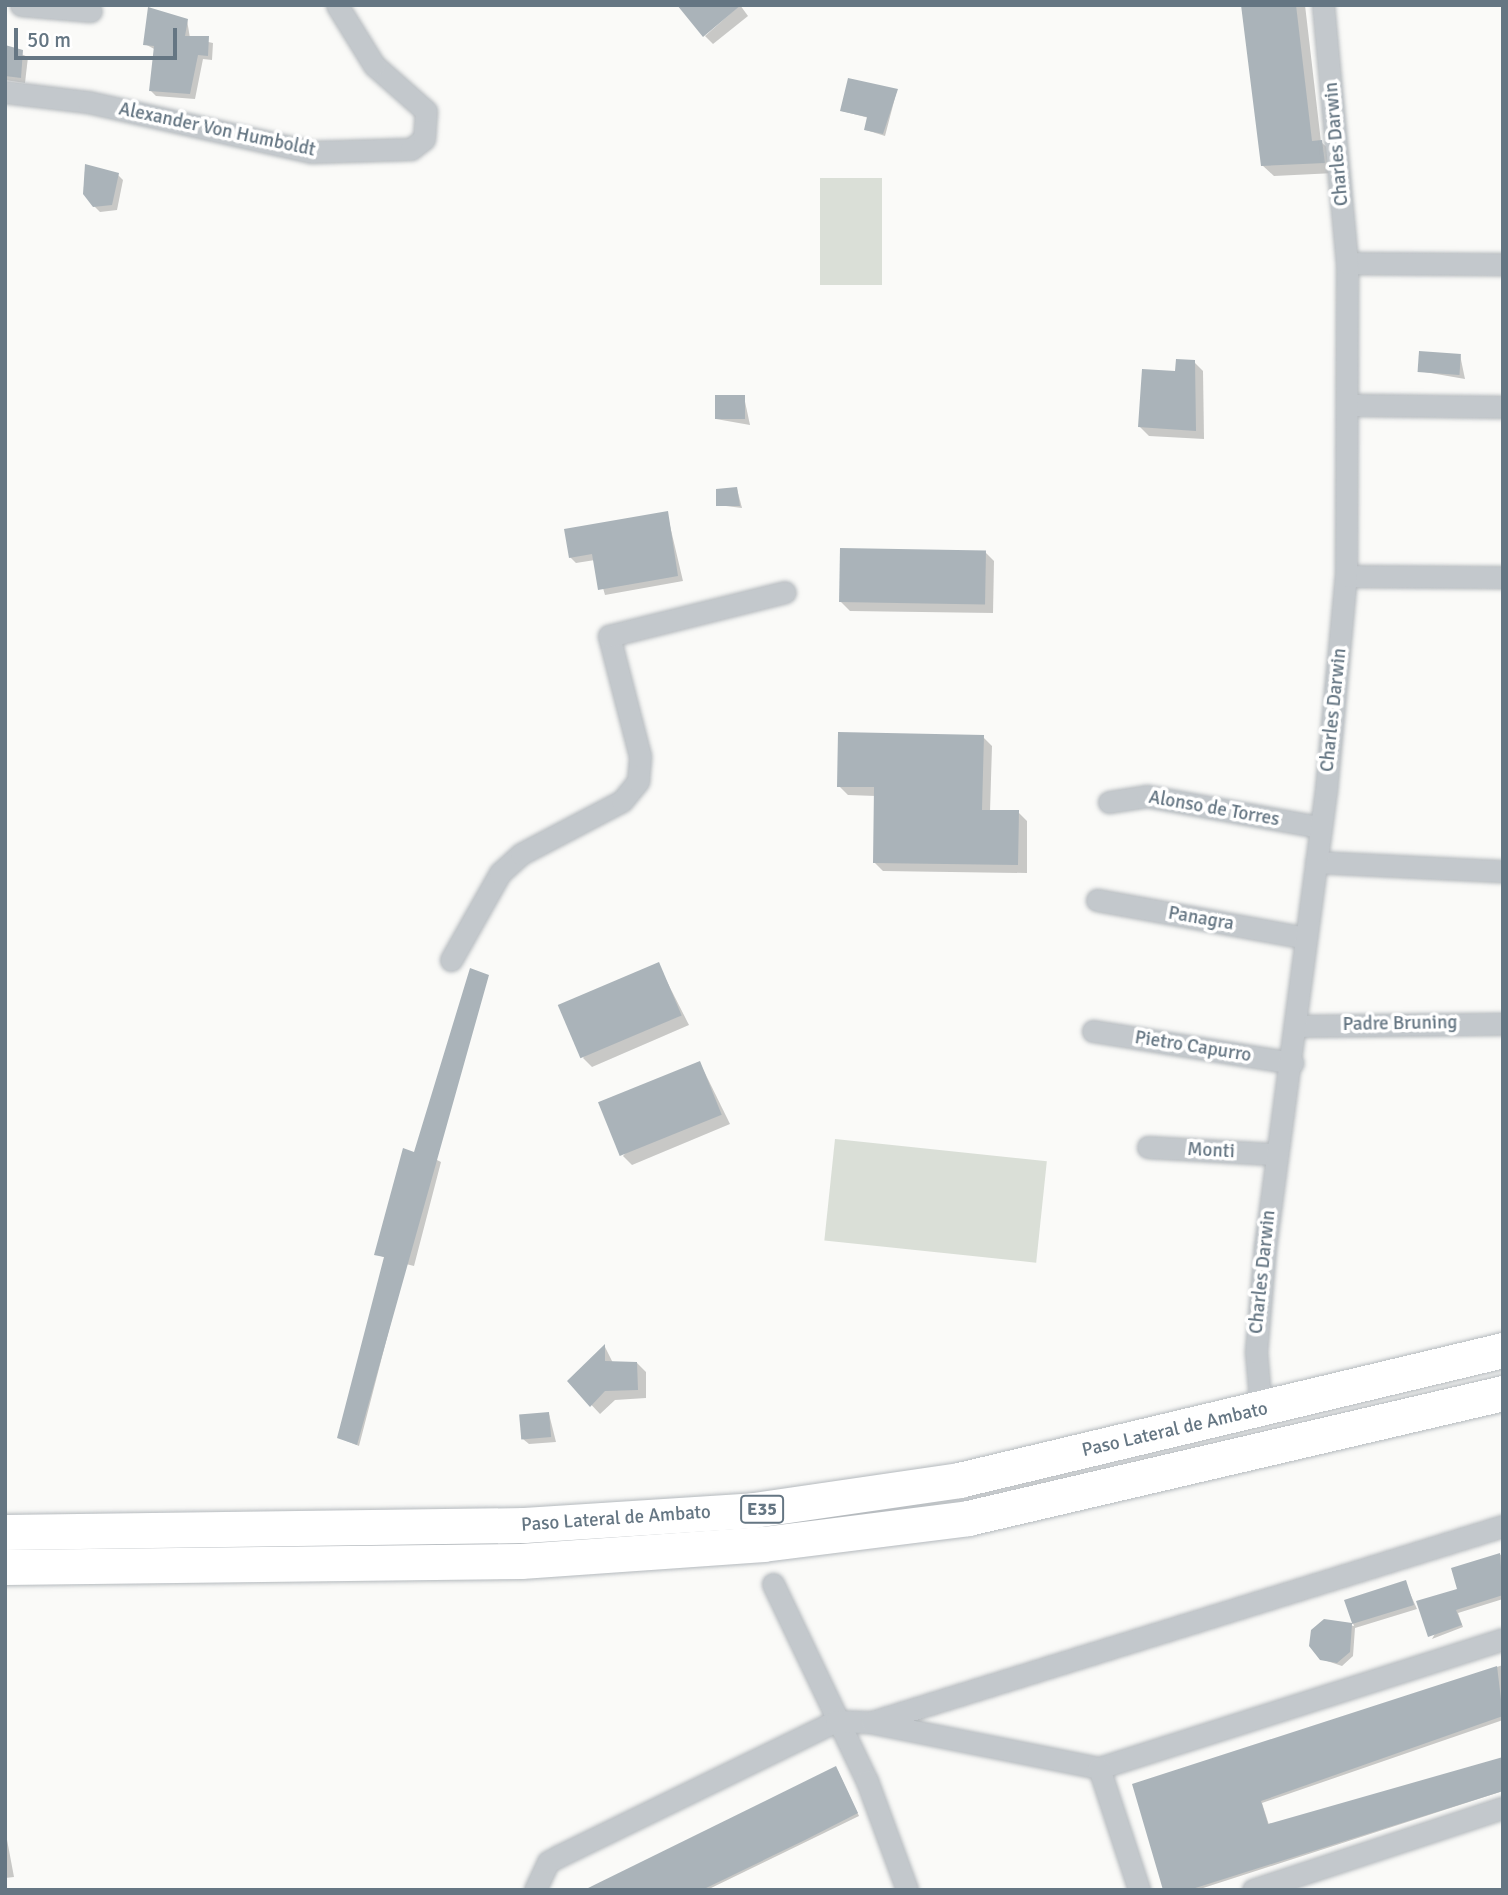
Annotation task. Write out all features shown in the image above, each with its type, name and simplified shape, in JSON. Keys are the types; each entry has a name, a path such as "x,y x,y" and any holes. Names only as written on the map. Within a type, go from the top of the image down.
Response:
{"highway":[{"name":"Paso Lateral de Ambato","path":"5,1532 524,1525 754,1510 959,1480 1261,1410 1503,1350"},
{"name":"Paso Lateral de Ambato","path":"5,1567 521,1561 763,1544 968,1518 1503,1392"}],"street":[{"path":"20,5 91,11"},
{"name":"Alexander Von Humboldt","path":"5,92 88,102 311,152 411,149 424,139 426,111 374,65 338,5"},
{"name":"Charles Darwin","path":"1261,1410 1256,1352 1275,1154 1297,1026 1346,576 1350,405 1347,263 1323,5"},
{"path":"1347,263 1503,264"},
{"path":"1350,405 1503,407"},
{"path":"1346,576 1503,578"},
{"path":"451,960 500,873 521,854 622,801 638,781 640,756 609,636 785,592"},
{"name":"Alonso de Torres","path":"1109,802 1147,796 1319,827"},
{"path":"1316,862 1503,871"},
{"name":"Panagra","path":"1097,900 1306,938"},
{"name":"Padre Bruning","path":"1297,1026 1503,1024"},
{"name":"Pietro Capurro","path":"1093,1031 1292,1063"},
{"name":"Monti","path":"1147,1147 1275,1154"},
{"path":"872,1722 1503,1526"},
{"path":"773,1584 836,1721 867,1781 907,1890"},
{"path":"535,1890 548,1862 836,1721 872,1722 1099,1768 1503,1639"},
{"path":"1099,1768 1139,1890"},
{"path":"1253,1890 1503,1808"}],"shaded area":[{"path":"820,178 882,178 882,285 820,285"},
{"path":"835,1139 1047,1161 1036,1263 824,1240"}],"building":[{"path":"677,5 741,5 703,37"},
{"path":"1241,5 1296,5 1312,141 1322,140 1325,163 1261,166"},
{"path":"148,7 188,19 185,36 209,36 208,56 198,55 190,94 149,91 154,46 143,45"},
{"path":"5,45 23,50 21,78 5,76"},
{"path":"848,78 898,89 883,134 864,130 867,117 840,111"},
{"path":"85,164 119,173 112,205 93,207 83,194"},
{"path":"1419,351 1461,354 1459,375 1418,372"},
{"path":"1176,359 1195,360 1196,431 1138,427 1142,369 1175,371"},
{"path":"715,395 745,395 745,419 715,419"},
{"path":"737,487 740,506 716,506 716,489"},
{"path":"668,511 678,576 598,590 592,554 569,558 564,529"},
{"path":"840,548 986,551 985,605 839,602"},
{"path":"838,732 984,735 982,810 1019,810 1018,865 873,863 874,787 837,787"},
{"path":"659,962 682,1015 580,1058 558,1005"},
{"path":"470,968 489,975 357,1445 337,1438 384,1257 374,1255 403,1148 414,1152"},
{"path":"700,1061 722,1115 620,1156 598,1102"},
{"path":"605,1344 605,1361 637,1362 638,1390 605,1391 590,1407 567,1381"},
{"path":"549,1412 551,1437 521,1440 519,1415"},
{"path":"1500,1553 1503,1595 1456,1610 1462,1625 1428,1637 1416,1601 1457,1589 1451,1568"},
{"path":"1406,1580 1414,1605 1352,1624 1350,1652 1337,1663 1320,1660 1309,1646 1311,1630 1324,1619 1352,1623 1344,1600"},
{"path":"1497,1666 1503,1716 1261,1801 1268,1824 1503,1757 1503,1791 1189,1890 1163,1890 1132,1784"},
{"path":"836,1766 858,1813 805,1840 702,1890 584,1890"}]}
